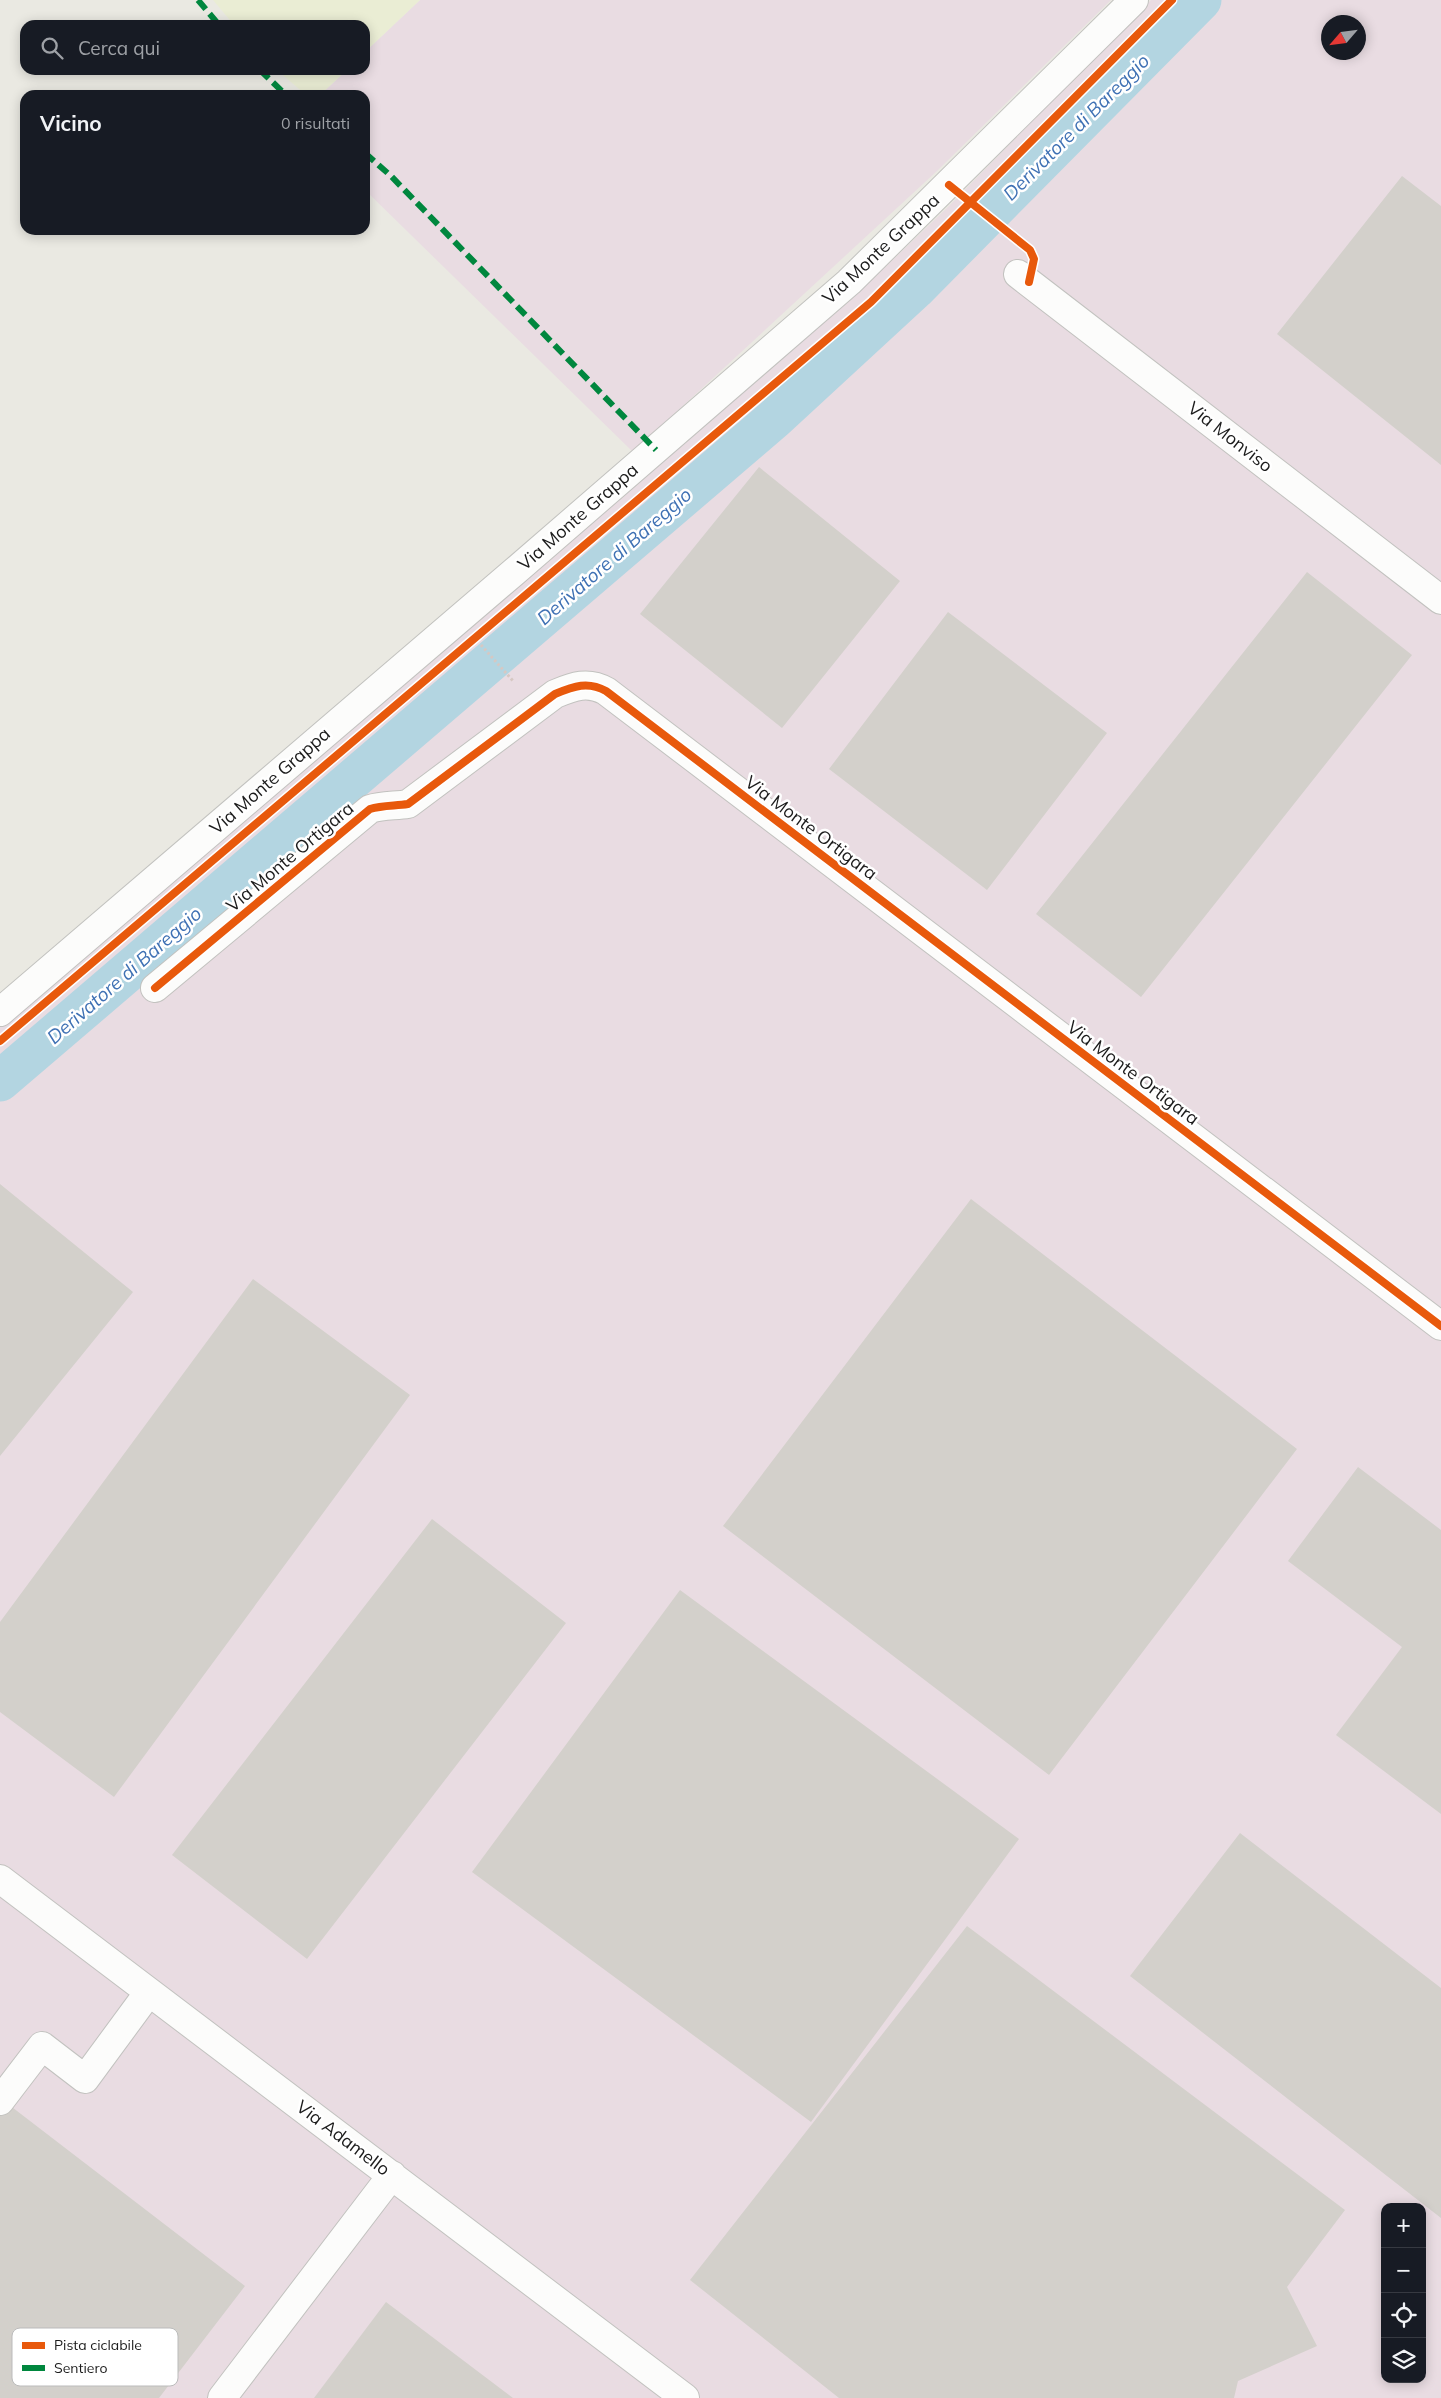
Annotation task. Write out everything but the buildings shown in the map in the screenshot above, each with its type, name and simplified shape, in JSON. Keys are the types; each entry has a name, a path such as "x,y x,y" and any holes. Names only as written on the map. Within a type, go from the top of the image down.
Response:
{"street":[{"name":"Via Monte Grappa","path":"0,1012 849,282 1134,0"},
{"name":"Via Monviso","path":"1018,274 1441,600"},
{"name":"Via Monte Ortigara","path":"155,988 370,809 380,806 391,807 408,804 555,694 581,684 596,685 1441,1326"},
{"name":"Via Adamello","path":"0,1879 685,2398"},
{"path":"0,2101 42,2046 85,2079 149,1992"},
{"path":"222,2398 392,2176"}],"path":[{"path":"485,649 516,685"}],"shaded area":[{"path":"420,0 1111,0 937,171 633,452 370,195 370,90 325,90 342,75 370,75 370,47"},
{"path":"1151,0 1441,0 1441,2398 0,2398 0,1026 216,837 853,298 949,206"}],"green space":[{"path":"213,0 420,0 370,47 370,20 230,20"},
{"path":"283,75 342,75 325,90 300,90"}],"waterway":[{"name":"Derivatore di Bareggio","path":"0,1081 774,419 915,289 1201,0"}],"marked path":[{"path":"198,0 215,20"},
{"path":"265,75 281,90"},
{"path":"370,157 391,176 656,450"}],"cycle path":[{"path":"0,1041 871,302 1172,0"},
{"path":"949,185 1030,250 1034,259 1029,282"},
{"path":"155,988 370,809 408,804 555,694 575,687 593,686 606,691 1441,1326"}]}
